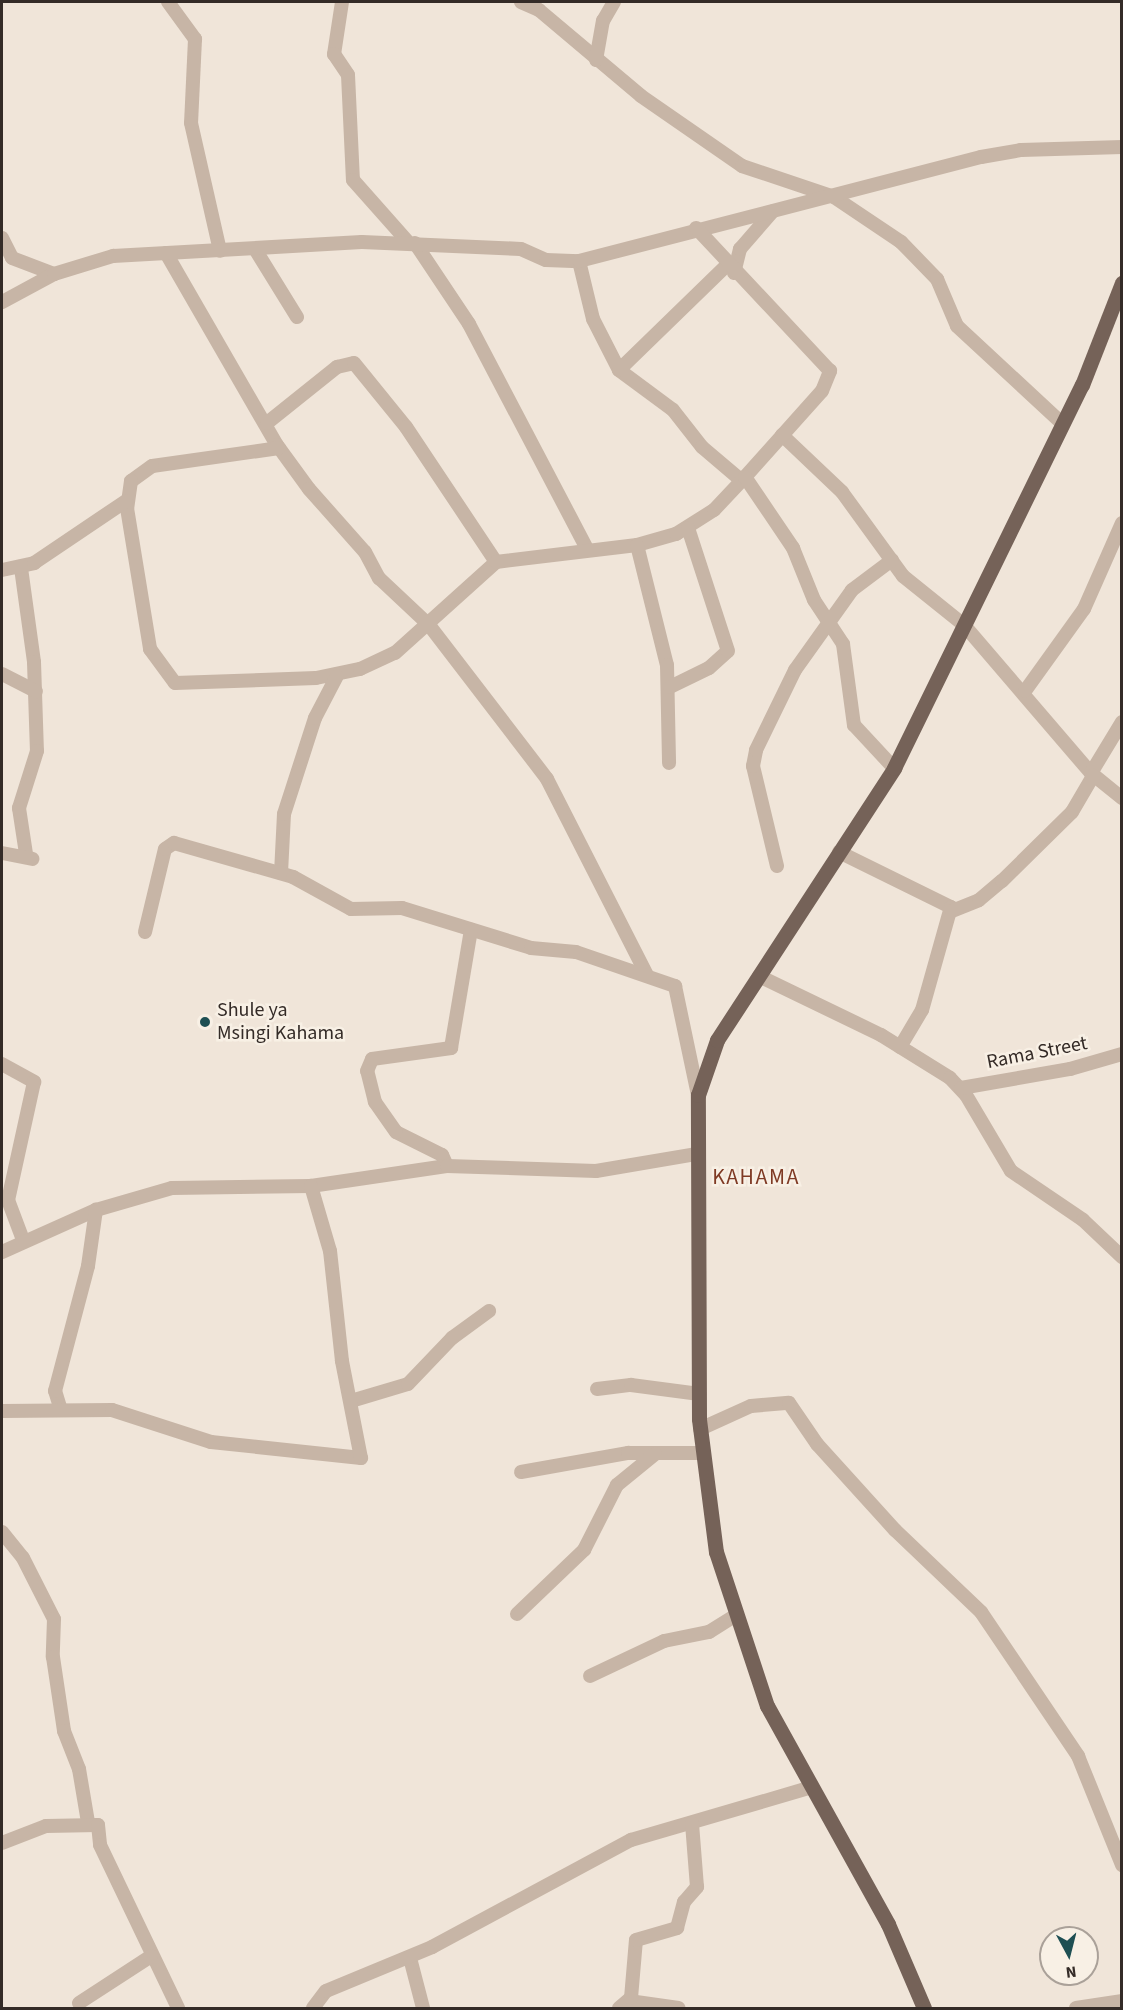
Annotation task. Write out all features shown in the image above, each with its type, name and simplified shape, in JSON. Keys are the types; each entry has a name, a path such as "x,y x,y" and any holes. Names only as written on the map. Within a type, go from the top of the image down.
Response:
{"main road":[{"path":"924,2008 888,1924 809,1788 767,1706 733,1617 716,1552 700,1429 696,1154 698,1095 717,1040 894,768 1063,424 1122,283"}],"street":[{"path":"168,2 195,39 191,123 220,251"},
{"path":"342,2 334,54 348,75 353,180 412,243 469,324 587,549"},
{"path":"521,2 539,10 596,60 742,166 834,197 917,256 942,287 957,326 1063,424"},
{"path":"596,60 603,21 614,2"},
{"path":"2,302 54,274 113,256 412,243 521,249 546,260 579,261 696,228 834,197 1022,150 1122,147"},
{"path":"619,370 730,269 746,240 774,211"},
{"path":"279,448 144,468 131,481 126,501 150,649 168,678 183,685 337,676 380,662 429,625 496,561 637,545 688,528 744,479 822,391 828,364 730,269 696,228"},
{"path":"2,238 12,258 54,274"},
{"path":"255,249 297,317"},
{"path":"166,253 267,423 279,448 338,527 365,552 379,578 429,625 522,742 566,808 647,975"},
{"path":"579,261 593,319 619,370 673,410 702,447 744,479 793,548 849,663 854,725 894,768"},
{"path":"267,423 337,367 354,363 406,427 496,561"},
{"path":"782,435 842,492 914,586 964,625 1025,691 1092,774 1122,798"},
{"path":"2,570 21,568 126,501"},
{"path":"1025,691 1084,609 1122,524"},
{"path":"670,687 709,668 728,651 688,528"},
{"path":"637,545 670,687 669,763"},
{"path":"777,866 753,757 795,669 831,625 852,590 892,560"},
{"path":"2,853 29,856 18,808 36,761 36,692 21,568"},
{"path":"2,674 36,692"},
{"path":"281,873 284,814 315,717 337,676"},
{"path":"952,911 979,900 1002,881 1072,812 1122,722"},
{"path":"145,932 170,843 281,873 351,909 402,908 531,948 576,952 670,981 678,993 698,1095"},
{"path":"840,852 938,897 952,911"},
{"path":"900,1047 922,1010 952,911"},
{"path":"447,1166 442,1155 396,1132 375,1102 367,1071 372,1059 451,1048 471,930"},
{"path":"759,976 900,1047 961,1088 1011,1171 1083,1220 1122,1257"},
{"name":"Rama Street","path":"961,1088 1070,1069 1122,1054"},
{"path":"2,1064 34,1082 8,1200 23,1240"},
{"path":"2,1252 23,1240 96,1210 172,1188 311,1186 447,1166 596,1171 696,1154"},
{"path":"2,1411 60,1407 117,1410 212,1442 355,1460 363,1451 351,1401 330,1251 311,1186"},
{"path":"60,1407 55,1391 88,1266 96,1210"},
{"path":"351,1401 408,1384 452,1338 489,1311"},
{"path":"597,1389 631,1385 699,1394"},
{"path":"700,1429 751,1406 789,1403 817,1444 895,1530 981,1612 1078,1756 1122,1865"},
{"path":"521,1472 564,1468 596,1456 703,1453"},
{"path":"517,1614 584,1550 617,1485 655,1454"},
{"path":"2,1532 23,1558 54,1619 53,1657 63,1731 79,1769 88,1822"},
{"path":"590,1676 664,1641 709,1632 733,1617"},
{"path":"313,2008 326,1991 410,1958 631,1840 809,1788"},
{"path":"2,1843 46,1826 88,1822 98,1825 100,1845 151,1956 178,2008"},
{"path":"679,2008 624,2005 636,1940 677,1929 684,1902 697,1887 692,1823"},
{"path":"79,2003 151,1956"},
{"path":"410,1958 423,2008"},
{"path":"1076,2008 1122,2001"}],"place":[{"name":"Shule ya Msingi Kahama","path":"205,1022"}],"district":[{"name":"KAHAMA","path":"756,1178"}]}
